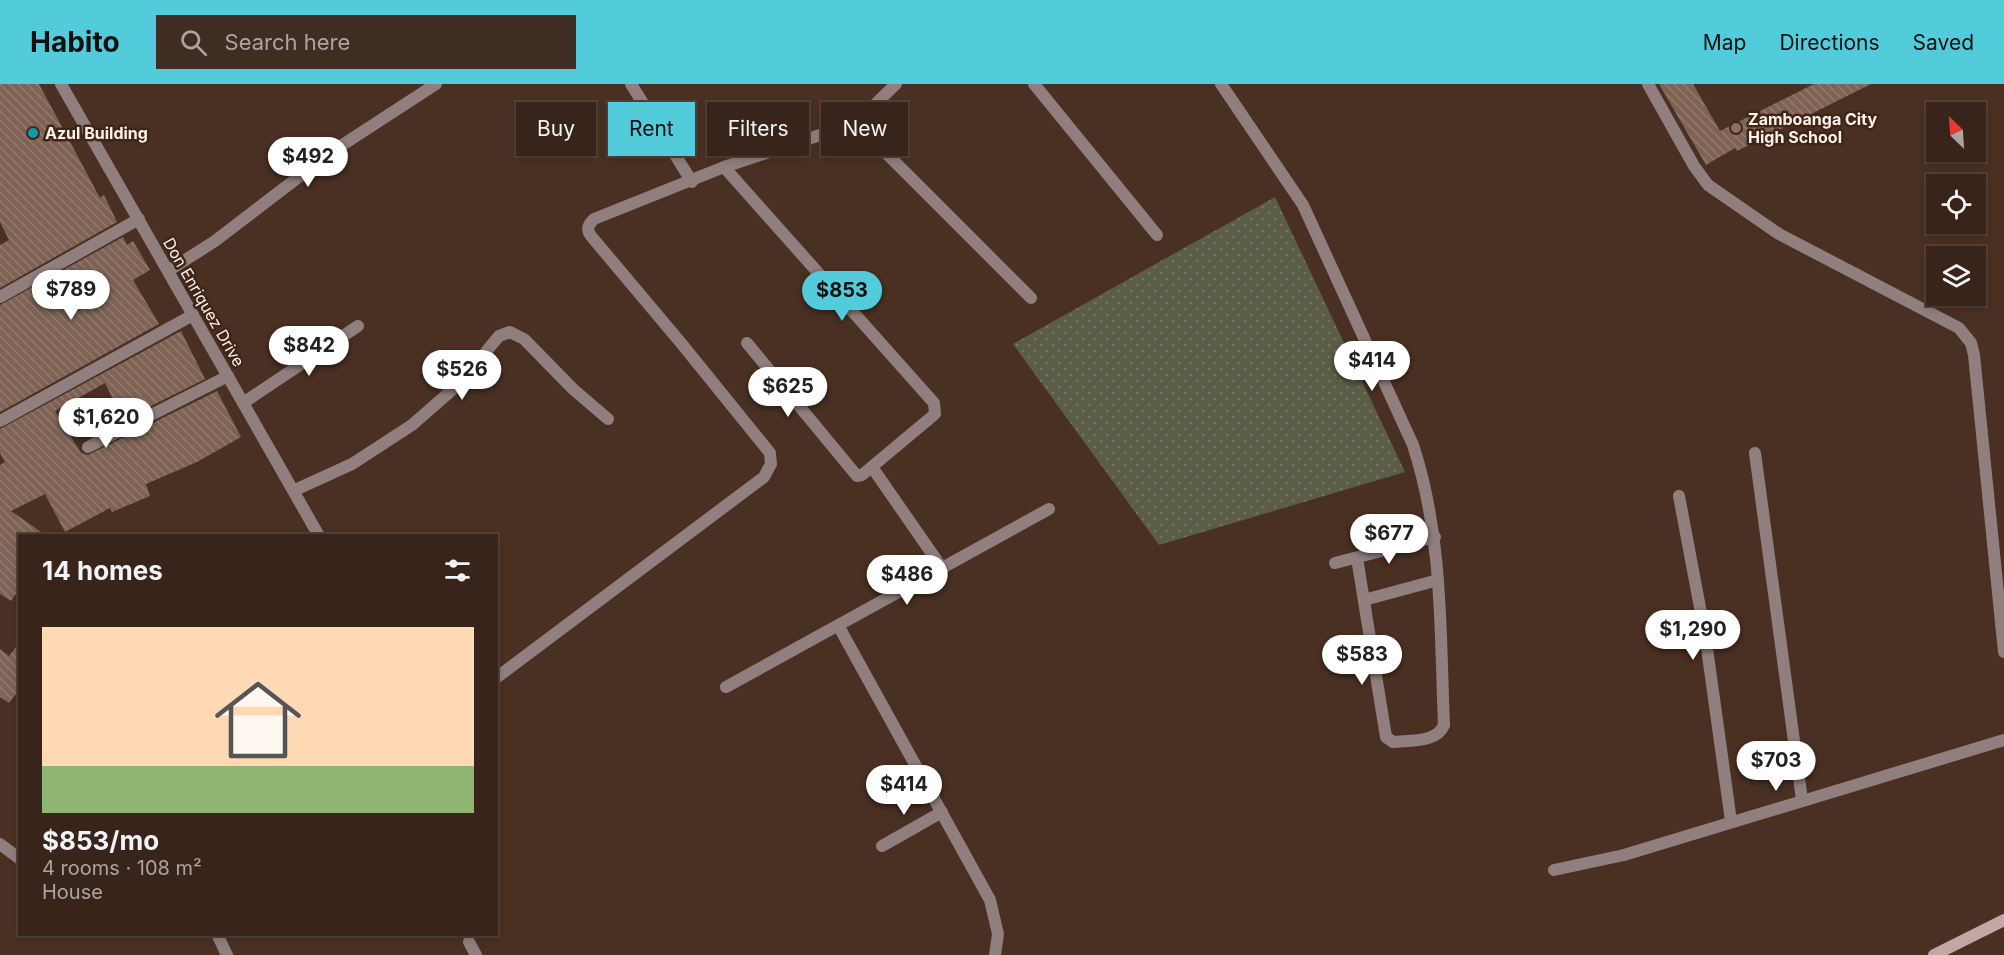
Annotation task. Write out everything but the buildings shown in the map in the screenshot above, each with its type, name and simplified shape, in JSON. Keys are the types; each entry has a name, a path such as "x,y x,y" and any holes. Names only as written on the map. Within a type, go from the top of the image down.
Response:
{"main road":[{"path":"1934,955 2004,920"}],"street":[{"name":"Don Enriquez Drive","path":"61,84 243,403 296,490 318,534"},
{"path":"168,271 215,241 339,147 436,84"},
{"path":"631,84 692,182"},
{"path":"877,102 896,84"},
{"path":"1034,84 1157,235"},
{"path":"1221,84 1303,205 1413,445 1425,480 1435,537 1444,725 1442,731 1433,737 1393,742 1386,737 1357,558"},
{"path":"1648,84 1694,166 1708,185 1779,234 1930,312 1966,335 1974,355 2000,583 2004,652"},
{"path":"498,676 764,477 771,464 770,453 587,231 588,224 594,219 692,182 724,167 821,134"},
{"path":"888,156 1031,298"},
{"path":"724,167 934,403 934,414 861,475 852,474 747,344"},
{"path":"0,297 139,219"},
{"path":"0,421 193,315"},
{"path":"243,403 358,326"},
{"path":"296,490 352,464 412,425 460,383 499,336 510,332 524,339 573,389 608,419"},
{"path":"88,447 228,376"},
{"path":"1755,453 1802,800"},
{"path":"872,466 942,568"},
{"path":"1679,496 1705,634 1731,821"},
{"path":"726,687 839,627 1049,509"},
{"path":"1335,562 1435,537"},
{"path":"1364,600 1438,580"},
{"path":"839,627 990,900 998,934 995,955"},
{"path":"1554,870 1624,855 2004,740"},
{"path":"882,846 942,812"},
{"path":"0,844 18,858"},
{"path":"218,936 227,955"},
{"path":"469,942 476,955"}],"green space":[{"path":"1275,197 1405,472 1159,545 1013,344"}],"place":[{"name":"Zamboanga City High School","path":"1736,128"},
{"name":"Azul Building","path":"33,133"}]}
